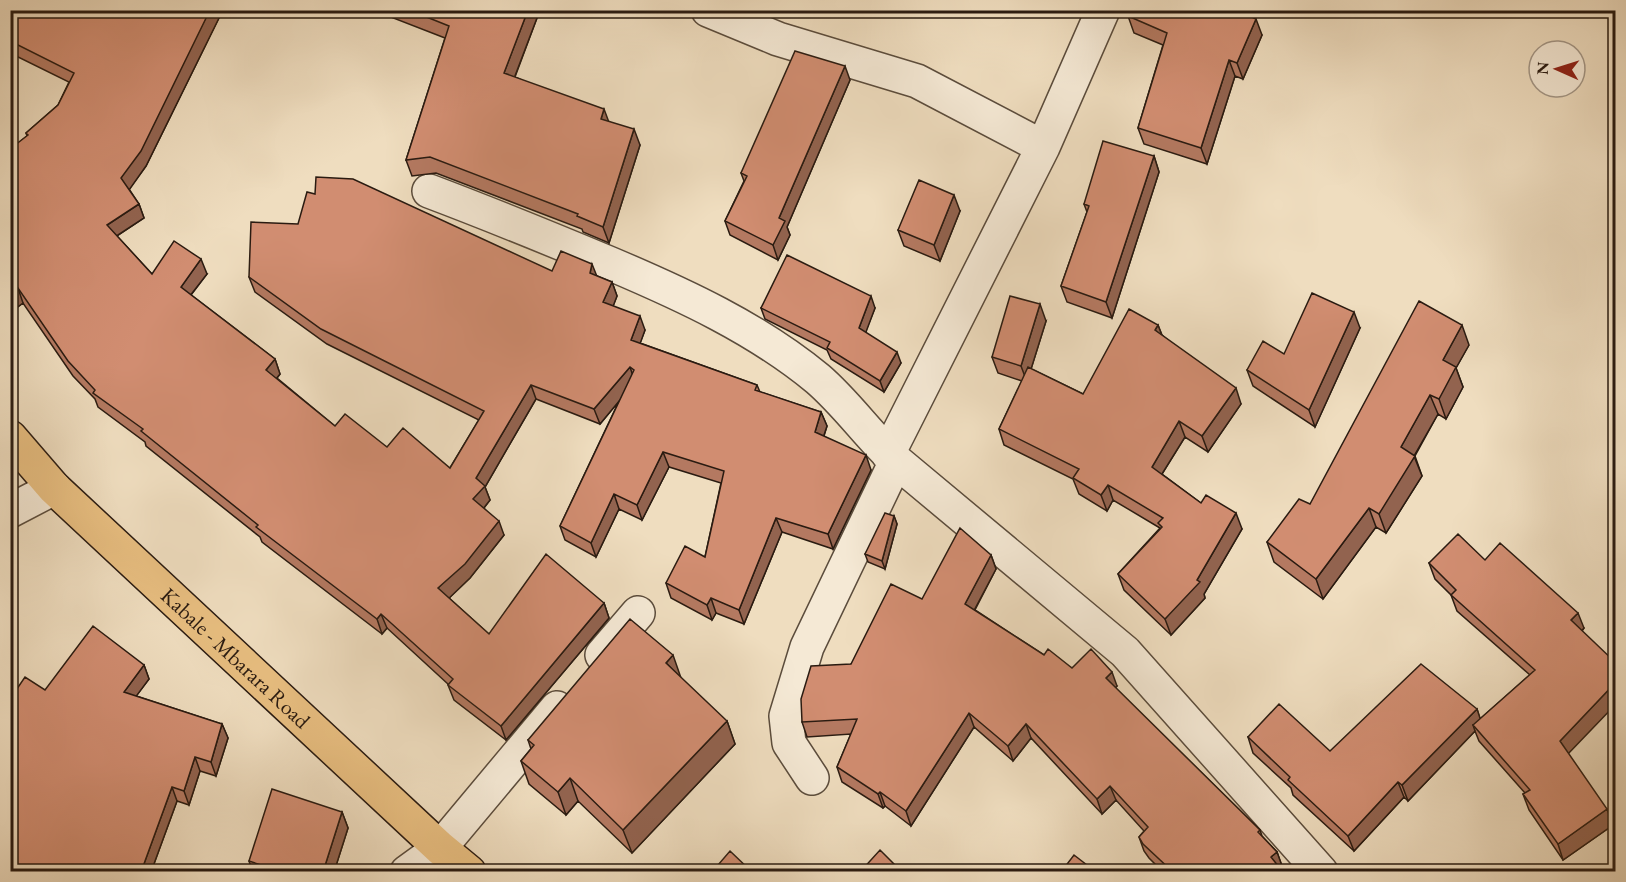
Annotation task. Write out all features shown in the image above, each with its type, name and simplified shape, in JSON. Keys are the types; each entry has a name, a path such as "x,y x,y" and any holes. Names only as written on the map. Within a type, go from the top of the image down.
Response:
{"main road":[{"name":"Kabale - Mbarara Road","path":"10,437 54,488 440,848 469,872"}],"street":[{"path":"708,10 778,39 917,81 1043,147"},
{"path":"812,778 789,743 786,716 807,647 892,457 1043,147 1103,10"},
{"path":"429,191 548,237 734,320 817,378 851,410 892,457 1125,652 1321,872"},
{"path":"10,511 54,488"},
{"path":"406,872 440,848 638,613"}],"building":[{"path":"17,10 210,10 141,151 121,178 139,204 107,225 152,274 174,241 201,259 181,287 275,359 266,370 335,426 345,414 387,447 403,428 450,468 484,411 321,329 249,277 251,222 298,224 307,192 315,194 316,177 353,179 552,271 561,251 592,264 590,273 612,282 603,302 640,316 631,340 757,385 755,390 821,412 815,432 866,455 828,534 776,518 739,610 711,598 707,605 666,583 685,546 705,557 724,471 663,452 637,505 614,494 591,543 560,526 634,370 630,367 594,409 531,385 476,478 485,486 473,499 499,521 465,564 438,588 489,634 546,554 604,603 501,726 448,685 453,679 381,614 377,619 256,527 258,525 141,431 143,429 93,393 95,390 68,361 18,288 10,294 10,149 28,135 26,133 58,105 74,73 10,41 10,25"},
{"path":"409,10 528,10 504,73 604,109 601,119 634,129 603,227 577,216 578,214 430,157 406,160 449,26"},
{"path":"1130,10 1237,10 1256,19 1237,63 1229,60 1201,148 1138,128 1167,33 1128,16"},
{"path":"795,51 845,66 779,218 785,221 773,245 725,221 747,176 741,173"},
{"path":"1103,141 1154,156 1106,302 1061,286 1089,206 1084,204"},
{"path":"919,180 954,195 934,245 898,230"},
{"path":"787,255 871,296 859,328 897,352 880,381 827,348 830,342 761,308"},
{"path":"1312,293 1354,312 1309,410 1247,370 1263,341 1284,354"},
{"path":"1010,296 1040,304 1021,366 992,357"},
{"path":"1419,301 1462,325 1443,360 1456,367 1439,399 1430,395 1401,447 1415,456 1379,514 1369,508 1316,579 1267,542 1299,499 1310,504"},
{"path":"1129,309 1158,325 1155,330 1236,388 1202,436 1179,421 1152,467 1201,503 1206,495 1236,513 1197,580 1200,582 1165,619 1118,574 1162,527 1158,523 1163,518 1108,485 1101,495 1073,478 1079,469 999,429 1028,367 1083,394"},
{"path":"885,513 894,516 882,561 865,554"},
{"path":"960,528 991,555 965,604 1044,655 1048,649 1072,668 1091,649 1112,672 1106,678 1260,830 1258,832 1277,852 1271,857 1283,872 1173,872 1143,844 1139,837 1148,827 1110,786 1097,799 1026,724 1008,746 969,713 906,811 880,792 878,794 837,767 857,719 802,722 801,699 811,666 851,664 891,584 922,599"},
{"path":"1458,534 1485,560 1500,543 1578,613 1571,620 1616,663 1616,682 1560,741 1607,809 1558,844 1523,794 1530,790 1473,725 1535,670 1451,595 1456,590 1429,563"},
{"path":"630,619 673,655 666,663 727,721 623,830 570,778 558,792 521,761 534,745 528,740"},
{"path":"93,626 144,665 124,692 222,724 211,762 195,757 184,791 172,787 141,872 23,872 10,869 10,699 25,677 45,690"},
{"path":"1421,664 1477,709 1402,785 1398,782 1348,836 1288,780 1290,777 1248,737 1279,704 1330,751"},
{"path":"272,789 342,812 323,872 282,872 249,861"},
{"path":"880,850 902,872 860,872"},
{"path":"730,851 752,872 712,872"},
{"path":"1074,855 1096,872 1061,872"}]}
